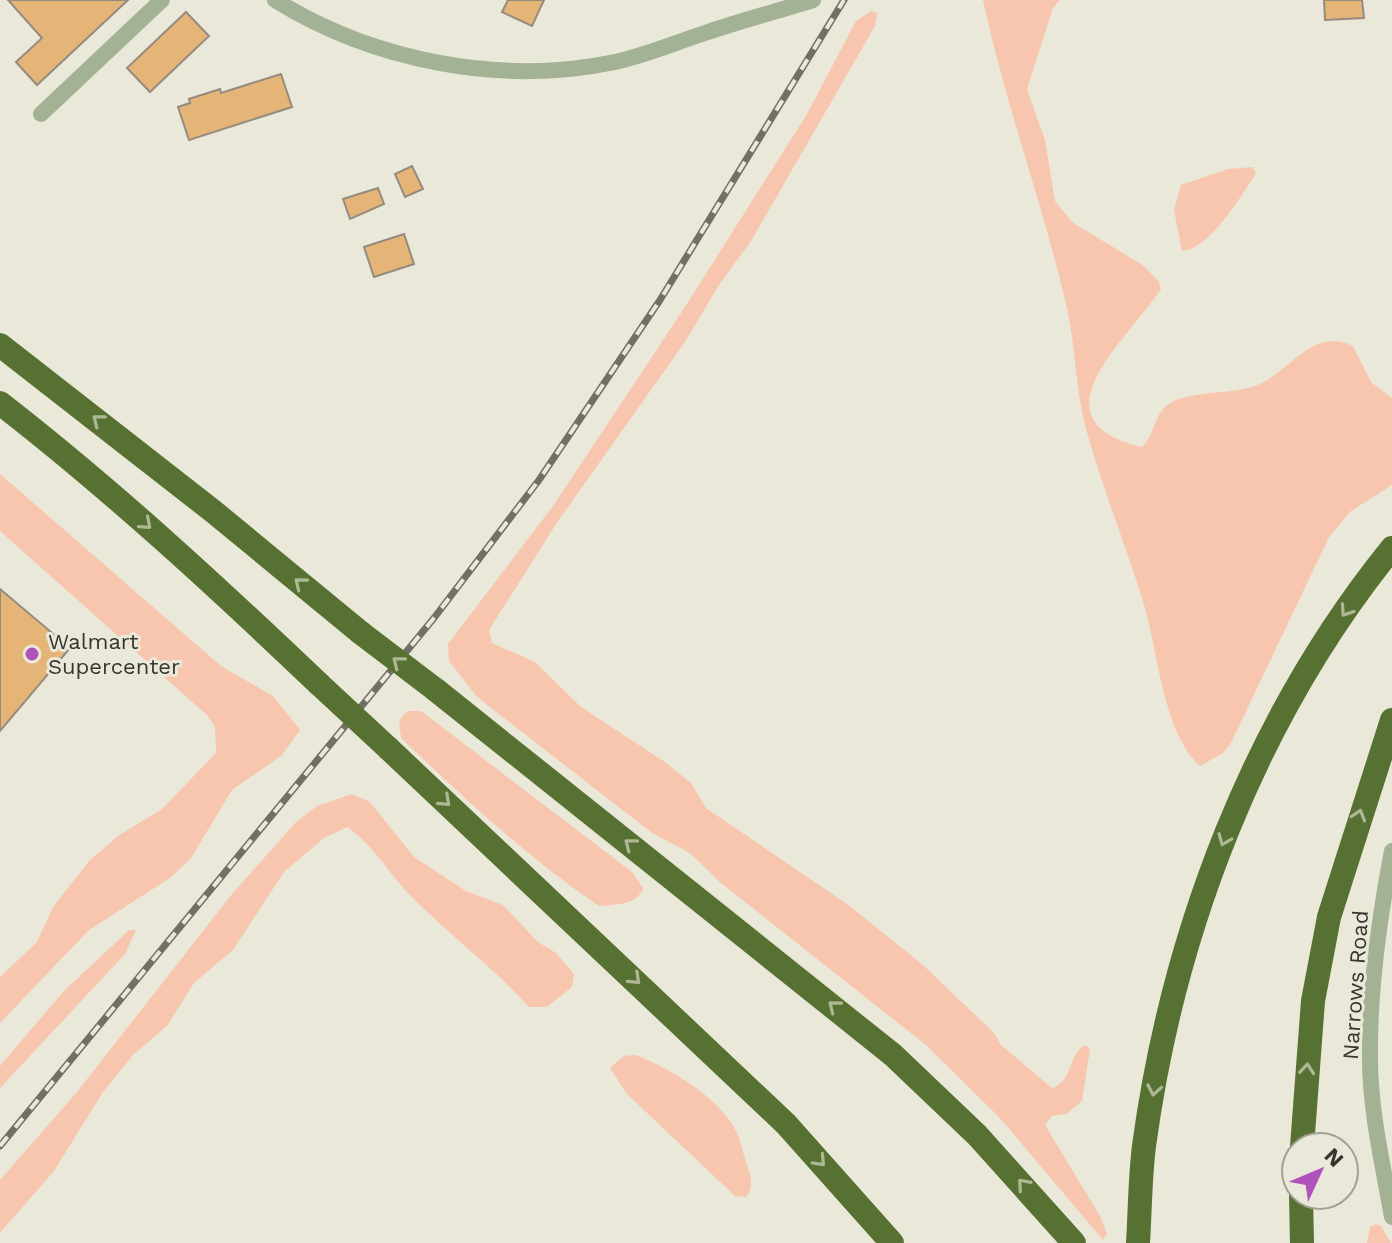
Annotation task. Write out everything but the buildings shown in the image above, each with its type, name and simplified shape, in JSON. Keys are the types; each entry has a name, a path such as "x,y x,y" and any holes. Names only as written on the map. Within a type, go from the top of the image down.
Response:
{"highway":[{"path":"0,328 57,388"},
{"path":"0,345 893,1055 977,1135 1074,1243"},
{"path":"0,403 67,455 206,577 388,748 786,1124 892,1243"},
{"path":"1138,1243 1144,1147 1166,1027 1208,880 1271,736 1317,654 1392,548"},
{"path":"1303,1131 1313,1001 1329,917 1392,720"},
{"path":"1301,1211 1302,1243"}],"street":[{"path":"41,114 162,0"},
{"path":"275,0 343,35 387,50 480,69 531,71 615,62 813,0"},
{"name":"Narrows Road","path":"1392,851 1381,909 1370,1061 1378,1143 1392,1217"}],"shaded area":[{"path":"983,0 1060,0 1053,8 1027,89 1045,140 1055,201 1072,222 1144,266 1159,282 1161,289 1097,376 1090,398 1093,418 1109,435 1142,447 1161,411 1172,402 1193,395 1240,390 1262,383 1304,352 1326,342 1353,346 1371,382 1392,398 1392,485 1351,511 1329,537 1231,743 1223,753 1200,766 1188,752 1170,714 1145,608 1086,429 1066,304"},
{"path":"871,11 877,13 875,26 751,241 719,285 685,342 558,521 489,630 492,643 535,662 581,707 665,762 691,783 706,808 847,904 923,965 994,1033 1001,1045 1052,1088 1064,1080 1080,1049 1085,1045 1090,1049 1082,1101 1066,1114 1052,1116 1045,1125 1100,1216 1107,1234 1103,1240 999,1117 926,1045 721,883 690,853 652,833 477,697 449,661 448,644 553,506 683,310 807,114 856,21"},
{"path":"1253,167 1256,173 1214,232 1192,248 1182,251 1174,210 1181,185 1228,169"},
{"path":"0,474 221,666 273,696 300,730 281,756 232,790 191,858 170,878 89,930 0,1023 0,977 37,942 53,907 89,861 118,836 162,809 216,753 215,727 208,716 0,531"},
{"path":"407,711 421,711 632,872 643,888 640,894 625,903 599,906 547,868 472,805 401,738 399,721"},
{"path":"352,794 370,802 414,857 466,891 503,905 538,942 556,953 574,974 572,987 547,1007 529,1007 410,895 373,850 347,827 324,838 284,872 233,950 194,983 167,1026 133,1055 103,1092 54,1171 0,1233 0,1180 77,1092 232,894 296,822 317,806"},
{"path":"129,930 136,930 125,954 0,1088 0,1066 63,992"},
{"path":"636,1055 693,1086 729,1120 738,1136 750,1176 751,1185 746,1197 735,1196 627,1094 610,1068 624,1056"},
{"path":"1376,1224 1381,1226 1391,1243 1367,1243 1370,1227"}],"railway":[{"path":"0,1146 434,618 539,480 660,300 844,0"}],"place":[{"name":"Walmart Supercenter","path":"32,654"}]}
